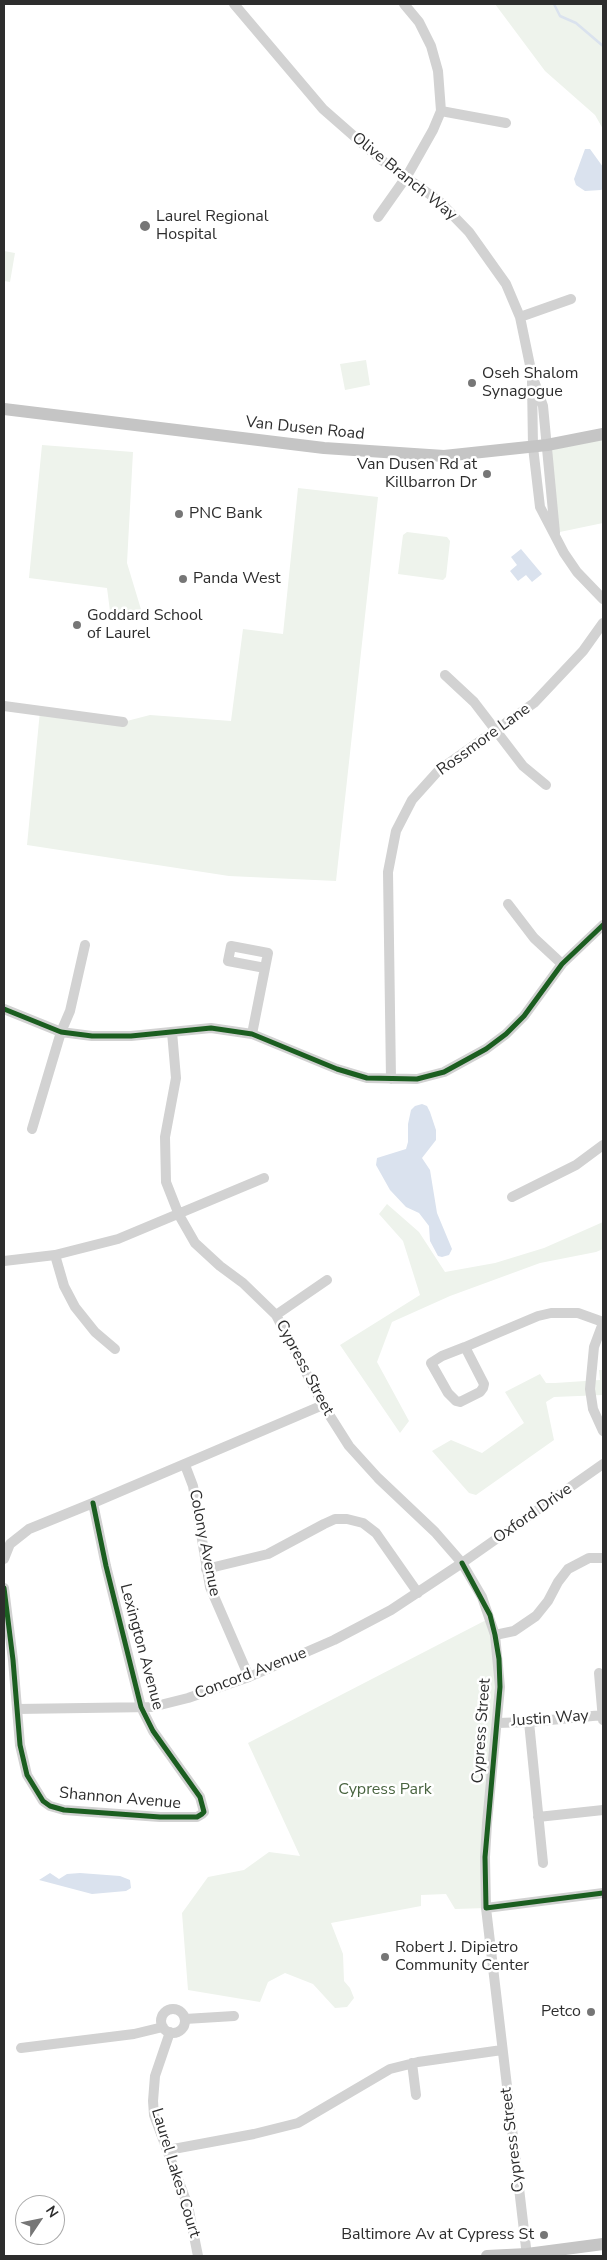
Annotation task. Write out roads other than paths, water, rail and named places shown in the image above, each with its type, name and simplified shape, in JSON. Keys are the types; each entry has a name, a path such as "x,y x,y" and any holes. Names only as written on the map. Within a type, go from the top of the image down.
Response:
{"main road":[{"name":"Van Dusen Road","path":"4,409 372,452 444,456 547,446 603,434"},
{"path":"487,2256 527,2255 603,2244"}],"street":[{"name":"Olive Branch Way","path":"234,4 323,108 374,154 407,176 439,201 469,232 506,284 520,317 532,375 543,406 555,533"},
{"path":"378,218 407,176 433,130 441,111 438,71 431,46 419,22 404,4"},
{"path":"441,111 506,123"},
{"path":"520,317 571,300"},
{"name":"Olive Branch Way","path":"532,375 533,447 540,507 564,553 577,572 603,599"},
{"name":"Rossmore Lane","path":"391,1079 388,872 396,831 412,800 439,770 534,703 583,651 603,623"},
{"path":"445,675 474,702 523,766 546,785"},
{"path":"4,706 123,722"},
{"path":"508,904 534,938 562,964"},
{"path":"4,1009 61,1032 92,1036 131,1036 211,1028 252,1034 337,1069 367,1078 417,1079 444,1072 486,1049 524,1016 562,964 603,925"},
{"path":"32,1129 61,1032 70,1010 85,946"},
{"path":"252,1034 265,968"},
{"name":"Cypress Street","path":"172,1032 176,1078 165,1137 166,1182 179,1215 195,1242 220,1266 244,1283 276,1315 323,1405 349,1446 368,1468 435,1532 462,1564 482,1597 495,1635 500,1687 487,1824 485,1857 486,1908 527,2255"},
{"path":"512,1197 576,1165 603,1145"},
{"path":"4,1261 55,1254 118,1239 264,1178"},
{"path":"55,1254 64,1286 75,1307 95,1332 115,1349"},
{"path":"276,1315 327,1280"},
{"path":"465,1347 484,1384 480,1392 460,1402 452,1398 431,1363 465,1347 538,1316 551,1313 578,1313 603,1323 594,1347 590,1389 593,1409 603,1431"},
{"path":"4,1559 10,1544 29,1529 185,1465 323,1405"},
{"name":"Oxford Drive","path":"462,1564 603,1464"},
{"name":"Colony Avenue","path":"185,1465 193,1486 206,1569 213,1595 249,1677"},
{"name":"Lexington Avenue","path":"94,1503 106,1566 142,1707 153,1731 200,1797 204,1812"},
{"path":"206,1569 268,1554 335,1519 347,1519 363,1523 376,1533 418,1593"},
{"path":"495,1635 514,1631 536,1616 568,1569 589,1558 603,1558"},
{"name":"Concord Avenue","path":"17,1709 152,1707 188,1698 249,1677 360,1627 418,1593 462,1564"},
{"name":"Shannon Avenue","path":"4,1588 13,1660 20,1744 27,1775 37,1794 50,1806 64,1810 160,1817 197,1817 204,1812"},
{"path":"599,1673 603,1717"},
{"name":"Justin Way","path":"498,1722 603,1717"},
{"path":"529,1722 543,1863"},
{"path":"538,1817 603,1810"},
{"path":"486,1908 603,1893"},
{"name":"Laurel Lakes Court","path":"185,2019 180,2011 172,2009 164,2014 162,2018 167,2030 155,2076 152,2101 156,2123 188,2206 198,2256"},
{"path":"21,2048 167,2030 179,2031 185,2024 185,2019 234,2016"},
{"path":"168,2150 298,2123 323,2110 380,2073 412,2064 502,2050"},
{"path":"412,2064 416,2095"}],"waterway":[{"path":"554,4 560,16 576,23 603,46"}],"place":[{"name":"Laurel Regional Hospital","path":"145,226"},
{"name":"Oseh Shalom Synagogue","path":"472,383"},
{"name":"Van Dusen Rd at Killbarron Dr","path":"487,474"},
{"name":"PNC Bank","path":"179,514"},
{"name":"Panda West","path":"183,579"},
{"name":"Goddard School of Laurel","path":"77,625"},
{"name":"Robert J. Dipietro Community Center","path":"385,1957"},
{"name":"Petco","path":"591,2012"},
{"name":"Baltimore Av at Cypress St","path":"544,2235"}],"park label":[{"name":"Cypress Park","path":"385,1790"}]}
